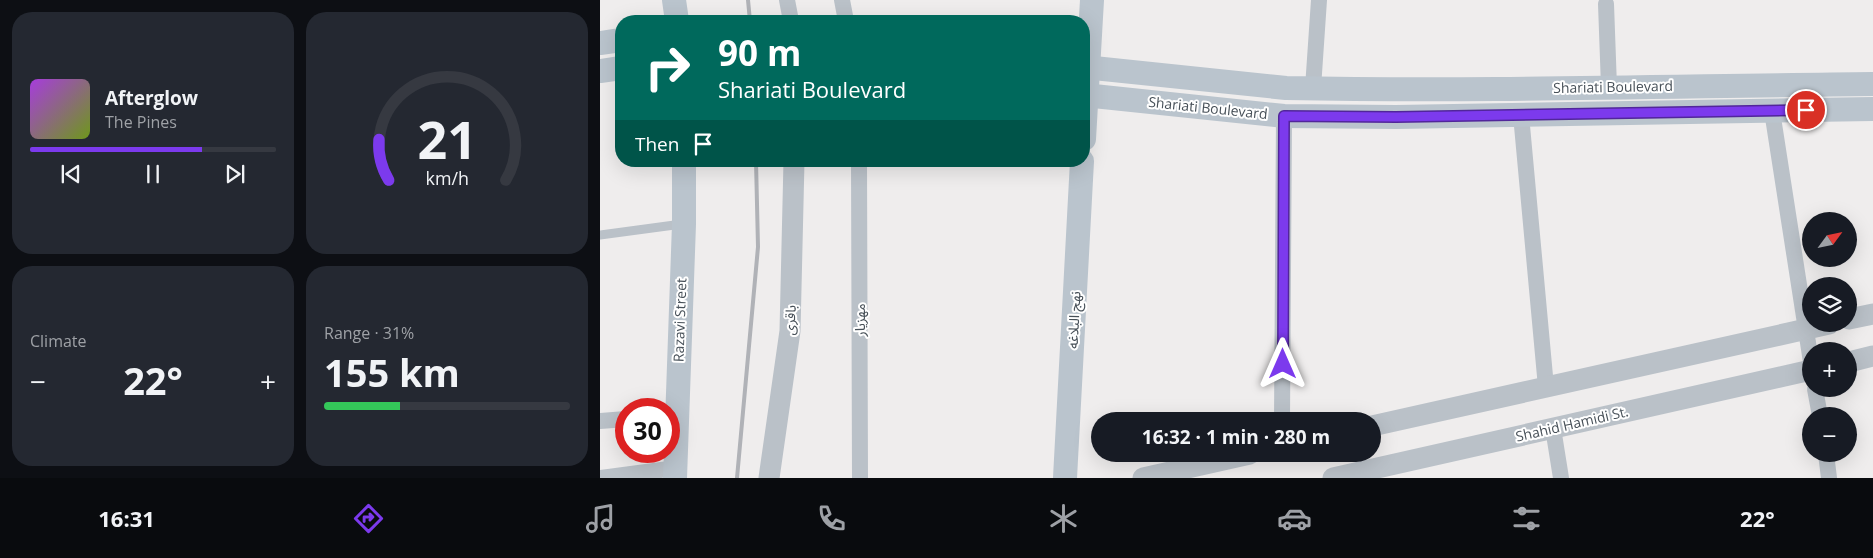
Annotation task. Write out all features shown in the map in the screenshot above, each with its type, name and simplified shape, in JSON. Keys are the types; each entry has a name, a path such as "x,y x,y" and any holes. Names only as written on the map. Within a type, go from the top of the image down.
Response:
{"main road":[{"path":"674,0 676,15"},
{"path":"1090,22 1092,0"},
{"path":"600,43 615,41"},
{"name":"Shariati Boulevard","path":"1090,67 1286,88 1873,84"},
{"path":"600,71 615,69"},
{"name":"Shariati Boulevard","path":"1090,96 1284,116 1396,117 1873,110"},
{"name":"Razavi Street","path":"674,398 684,224 684,167"},
{"name":"نهج البلاغه","path":"1065,478 1082,167"}],"street":[{"path":"787,0 790,15"},
{"path":"842,0 845,15"},
{"path":"1314,88 1319,0"},
{"path":"1606,4 1609,87"},
{"path":"1772,111 1802,303"},
{"path":"1521,115 1546,387"},
{"path":"1282,412 1284,116"},
{"name":"باقری","path":"769,478 790,331 794,167"},
{"name":"مهزیار","path":"859,167 860,478"},
{"path":"1857,317 1873,314"},
{"path":"1381,424 1802,330"},
{"path":"1857,360 1873,356"},
{"name":"Shahid Hamidi St.","path":"1337,478 1802,372"},
{"path":"600,421 615,420"},
{"path":"1552,428 1561,478"},
{"path":"1143,478 1214,462"},
{"path":"1827,462 1829,478"},
{"path":"600,478 676,473"}],"lane":[{"path":"600,235 684,224"}],"railway":[{"path":"748,0 749,15"},
{"path":"737,478 758,247 756,167"}],"route":[{"path":"1283,364 1284,116 1396,117 1806,110"}]}
